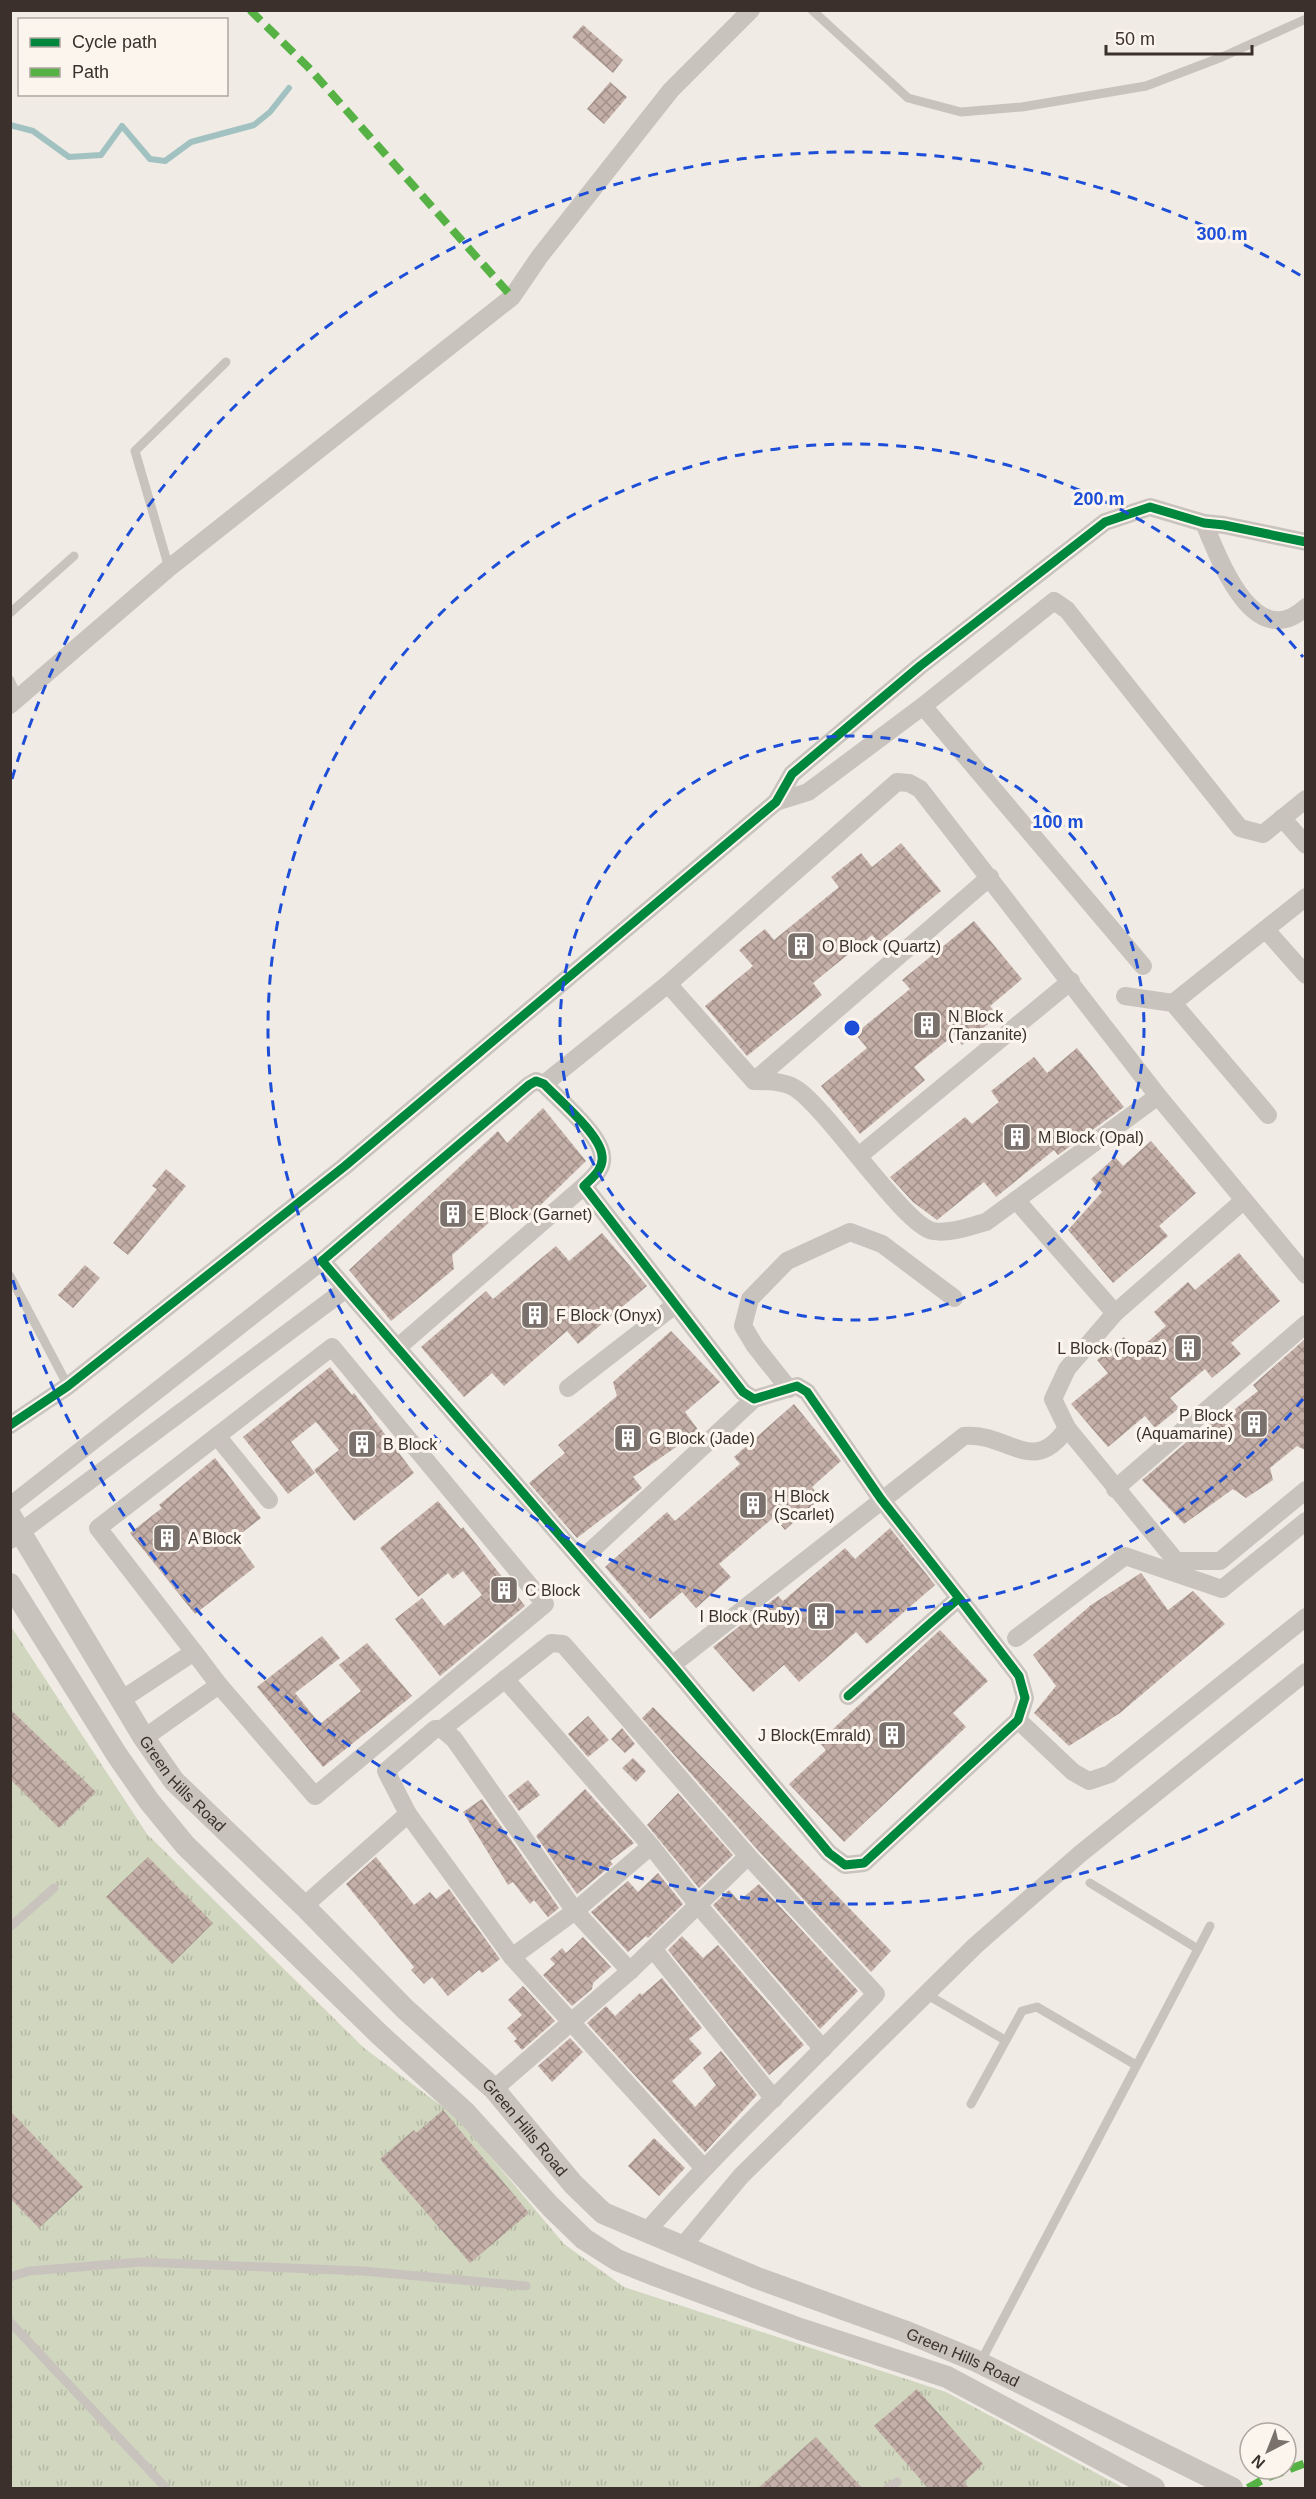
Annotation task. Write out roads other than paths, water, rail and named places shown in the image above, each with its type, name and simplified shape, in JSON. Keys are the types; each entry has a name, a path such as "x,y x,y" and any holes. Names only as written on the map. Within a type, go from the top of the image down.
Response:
{"street":[{"path":"14,702 169,568 512,297 540,256 671,90 751,10"},
{"path":"10,1425 68,1386 345,1166 776,802 792,774 920,666 1105,522 1150,507 1204,523 1305,542"},
{"path":"1204,523 1232,584 1254,612 1269,621 1280,621 1292,617 1305,607"},
{"path":"776,802 808,792 923,706 1041,608 1054,601 1067,610 1240,828 1263,834 1305,799"},
{"path":"923,706 1143,966"},
{"path":"544,1084 668,984 897,782 909,783 920,789 1158,1096 1305,1275"},
{"path":"1282,818 1305,845"},
{"path":"753,1081 990,877"},
{"path":"1173,1003 1305,897"},
{"path":"1266,930 1305,975"},
{"path":"860,1155 1071,981"},
{"path":"668,984 753,1081 775,1082 797,1089 860,1155 907,1215 931,1231 953,1230 986,1222 1158,1096"},
{"path":"1125,996 1173,1003 1268,1115"},
{"path":"10,1506 322,1261 529,1085 536,1081 544,1084 596,1139 603,1156 599,1171 397,1348"},
{"path":"584,1186 743,1392 754,1399"},
{"path":"1016,1200 1115,1313"},
{"path":"1243,1201 1115,1313 1067,1369 1053,1399 1067,1428 1176,1561 1220,1561 1305,1490"},
{"path":"789,1389 755,1347 743,1326 750,1299 788,1261 850,1232 882,1244 954,1298"},
{"path":"322,1261 397,1348 672,1665 829,1852 845,1865 864,1863 1018,1720 1025,1698 1019,1676 881,1499 807,1392 797,1386 754,1399 581,1560"},
{"path":"17,1537 195,1400 346,1289"},
{"path":"568,1388 675,1305"},
{"path":"1115,1489 1305,1324"},
{"path":"332,1347 545,1604 315,1796 219,1685 194,1652 98,1528 332,1347"},
{"path":"176,1375 195,1400"},
{"path":"672,1665 881,1499 964,1437 992,1438 1024,1452 1042,1453 1057,1443 1067,1428"},
{"path":"218,1436 269,1500"},
{"name":"Green Hills Road","path":"10,1515 17,1537 144,1738 174,1781 304,1906 405,2009 494,2089 573,2184 603,2213 809,2298 903,2331 980,2363 1232,2488"},
{"path":"1016,1638 1125,1556 1222,1589 1305,1521"},
{"name":"Green Hills Road","path":"10,1584 117,1755 149,1801 185,1845 379,2034 466,2113 558,2214 584,2239 617,2260 800,2329 947,2377 1154,2488"},
{"path":"848,1696 959,1598"},
{"path":"1018,1720 1073,1772 1089,1781 1110,1774 1305,1617"},
{"path":"646,2232 703,2167 774,2099 876,1994 747,1856 563,1644 551,1643 442,1729 435,1729 386,1771 408,1814 512,1957 703,2167"},
{"path":"121,1700 194,1652"},
{"path":"682,2247 741,2176 976,1945 1080,1854 1305,1672"},
{"path":"505,1679 651,1846 698,1905 823,2049"},
{"path":"144,1738 219,1685"},
{"path":"442,1729 454,1739 575,1911 630,1971"},
{"path":"304,1906 408,1814"},
{"path":"512,1957 575,1911 651,1846"},
{"path":"494,2089 572,2024 630,1971 747,1856"},
{"path":"653,1949 774,2099"},
{"path":"800,2329 809,2298"}],"lane":[{"path":"812,10 908,98 961,112 1022,107 1146,86 1222,57 1305,19"},
{"path":"169,568 135,451 226,362"},
{"path":"10,613 74,556"},
{"path":"10,680 14,702"},
{"path":"10,1276 68,1386"},
{"path":"1090,1883 1198,1949"},
{"path":"10,1927 54,1888"},
{"path":"980,2363 1210,1926"},
{"path":"926,1994 1005,2040"},
{"path":"971,2104 1022,2011 1037,2007 1137,2065"},
{"path":"10,2277 29,2271 141,2262 363,2271 526,2286"},
{"path":"10,2322 166,2488"},
{"path":"888,2488 897,2482"}],"waterway":[{"path":"10,125 33,131 69,157 101,155 122,126 150,159 165,161 191,142 254,125 270,112 289,88"}],"place":[{"name":"O Block (Quartz)","path":"801,946"},
{"name":"N Block (Tanzanite)","path":"927,1025"},
{"name":"M Block (Opal)","path":"1017,1137"},
{"name":"E Block (Garnet)","path":"453,1214"},
{"name":"F Block (Onyx)","path":"535,1315"},
{"name":"L Block (Topaz)","path":"1188,1348"},
{"name":"P Block (Aquamarine)","path":"1254,1424"},
{"name":"G Block (Jade)","path":"628,1438"},
{"name":"B Block","path":"362,1444"},
{"name":"H Block (Scarlet)","path":"753,1505"},
{"name":"A Block","path":"167,1538"},
{"name":"C Block","path":"504,1590"},
{"name":"I Block (Ruby)","path":"821,1616"},
{"name":"J Block(Emrald)","path":"892,1735"}]}
